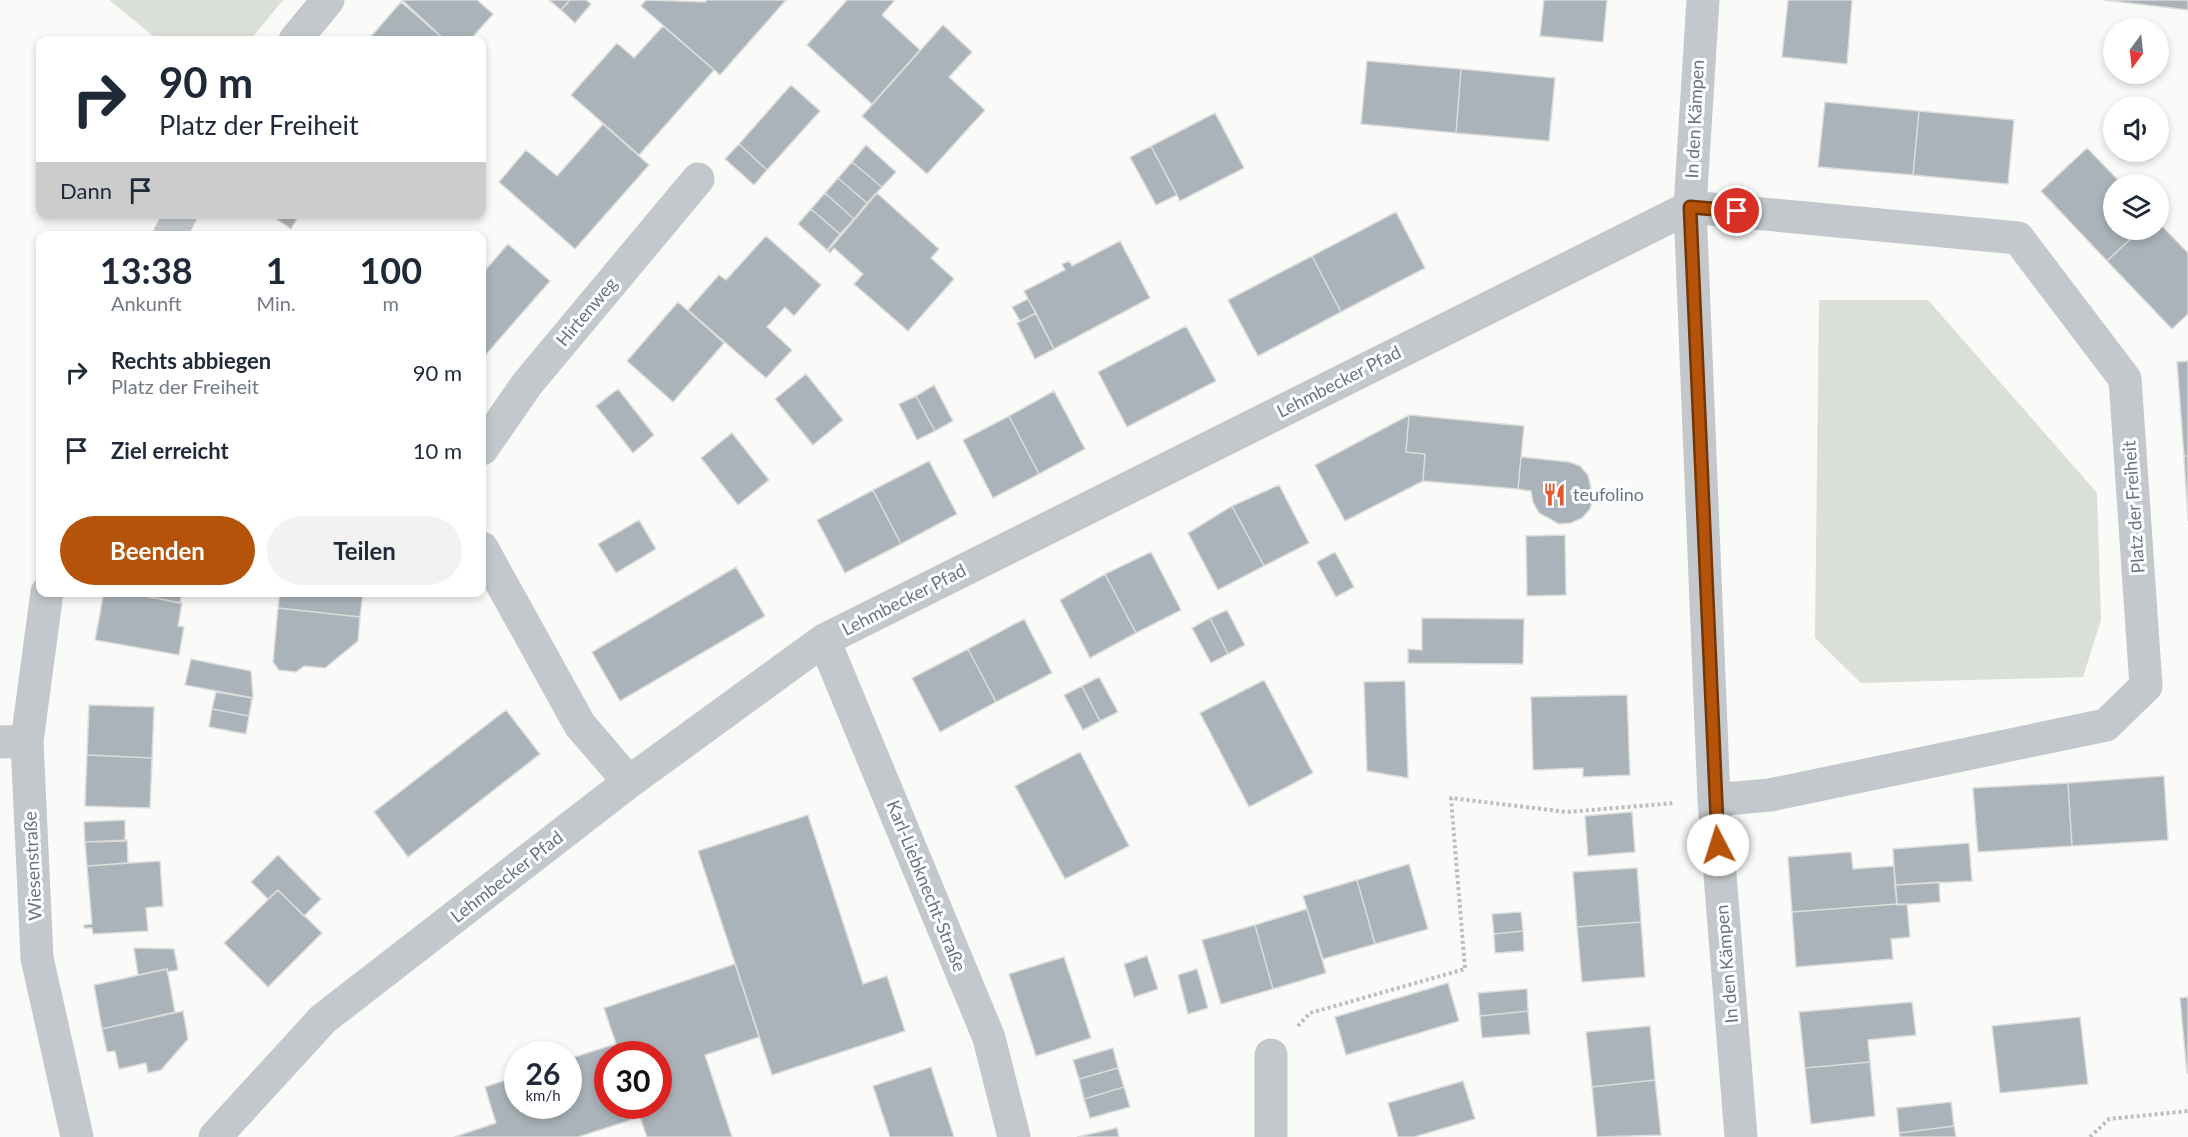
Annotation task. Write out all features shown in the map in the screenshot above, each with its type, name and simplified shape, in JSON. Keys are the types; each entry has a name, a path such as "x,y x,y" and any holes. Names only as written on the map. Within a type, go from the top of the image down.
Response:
{"street":[{"path":"298,36 328,0"},
{"name":"In den Kämpen","path":"1703,0 1690,207 1714,800 1741,1137"},
{"name":"Hirtenweg","path":"486,443 527,384 698,178"},
{"name":"Lehmbecker Pfad","path":"214,1137 323,1019 630,782 824,640 1690,207"},
{"name":"Platz der Freiheit","path":"1690,207 2018,238 2125,379 2146,686 2106,725 1770,795 1714,800"},
{"path":"486,555 580,725 630,782"},
{"name":"Wiesenstraße","path":"46,597 14,741 37,958 77,1137"},
{"name":"Karl-Liebknecht-Straße","path":"824,640 989,1038 1014,1137"},
{"path":"1271,1055 1271,1137"}],"path":[{"path":"1271,1055 1310,1013 1465,969 1451,798 1567,812 1714,800"},
{"path":"2090,1137 2109,1119 2188,1111"}],"shaded area":[{"path":"109,0 283,0 253,36 153,36"},
{"path":"1819,300 1928,300 2097,493 2101,620 2083,677 1861,683 1815,638"}],"building":[{"path":"402,0 477,0 493,14 474,36 441,36"},
{"path":"549,0 570,0 561,10"},
{"path":"570,0 586,0 591,4 575,23 561,10"},
{"path":"646,0 705,2 707,0 786,0 720,75 641,6"},
{"path":"847,0 893,0 882,15 920,50 872,104 807,45"},
{"path":"1544,0 1607,0 1603,42 1540,36"},
{"path":"1788,0 1852,0 1847,64 1782,57"},
{"path":"2104,0 2188,0 2188,10"},
{"path":"401,2 440,36 371,36"},
{"path":"943,25 972,52 949,77 985,110 927,174 862,116"},
{"path":"663,26 714,70 639,155 571,95 617,43 634,58"},
{"path":"1367,61 1461,69 1456,133 1361,124"},
{"path":"1461,69 1555,78 1549,141 1456,133"},
{"path":"791,85 820,111 767,170 739,144"},
{"path":"1825,102 1919,111 1913,175 1818,167"},
{"path":"1919,111 2014,120 2008,184 1913,175"},
{"path":"1215,113 1244,168 1180,201 1151,146"},
{"path":"603,124 649,165 575,249 499,182 526,150 557,176"},
{"path":"739,144 767,170 754,185 725,159"},
{"path":"866,145 896,172 882,187 852,162"},
{"path":"1151,146 1177,195 1156,205 1130,157"},
{"path":"2087,148 2112,174 2103,174 2103,240 2129,240 2107,261 2041,191"},
{"path":"852,162 882,187 867,203 838,178"},
{"path":"838,178 867,203 854,219 825,193"},
{"path":"825,193 854,219 840,234 811,209"},
{"path":"877,193 939,249 931,258 954,279 908,331 854,284 863,274 834,248 830,253 828,251"},
{"path":"811,209 840,234 827,250 798,224"},
{"path":"1396,212 1425,268 1341,312 1312,256"},
{"path":"276,219 297,219 291,229"},
{"path":"2169,233 2188,253 2188,314 2172,329 2107,261 2129,240 2169,240"},
{"path":"766,236 821,285 794,316 785,307 767,327 792,350 766,378 688,310 719,275 726,280"},
{"path":"1120,241 1150,298 1054,349 1024,291 1065,270 1062,264 1069,261 1072,266"},
{"path":"508,244 550,281 486,354 486,269"},
{"path":"1312,256 1341,312 1258,356 1228,300"},
{"path":"1028,299 1036,313 1020,321 1012,307"},
{"path":"678,302 724,343 673,402 627,361"},
{"path":"1036,313 1054,349 1035,359 1017,323"},
{"path":"1186,326 1216,381 1127,427 1098,372"},
{"path":"2188,361 2188,456 2184,456 2177,362"},
{"path":"806,374 843,420 813,445 775,399"},
{"path":"934,385 953,421 935,431 916,396"},
{"path":"618,389 654,435 633,453 596,406"},
{"path":"1054,391 1085,449 1039,474 1009,416"},
{"path":"916,396 935,431 917,440 899,404"},
{"path":"1409,415 1406,452 1425,454 1423,481 1345,521 1315,465"},
{"path":"1409,415 1524,426 1518,489 1423,481 1425,454 1406,452"},
{"path":"1009,416 1039,474 993,498 963,440"},
{"path":"732,433 769,480 738,505 701,458"},
{"path":"2184,456 2188,456 2188,521"},
{"path":"1521,457 1569,462 1580,466 1588,475 1593,498 1590,509 1582,518 1571,523 1559,524 1539,513 1533,502 1531,491 1518,489"},
{"path":"929,461 957,514 901,544 873,490"},
{"path":"1279,485 1309,543 1264,566 1232,506"},
{"path":"873,490 901,544 845,573 817,520"},
{"path":"1232,506 1264,566 1218,590 1188,533"},
{"path":"639,520 656,549 616,573 598,544"},
{"path":"1565,535 1566,595 1527,596 1526,536"},
{"path":"1151,552 1181,610 1136,633 1105,574"},
{"path":"1335,552 1354,587 1336,597 1317,562"},
{"path":"736,567 765,616 620,701 592,652"},
{"path":"1105,574 1136,633 1090,658 1060,600"},
{"path":"103,597 151,597 182,603 178,626 184,627 179,655 95,640"},
{"path":"150,597 181,597 180,603"},
{"path":"279,597 362,597 360,617 278,608"},
{"path":"278,608 360,617 358,641 325,668 304,666 296,672 279,670 273,662"},
{"path":"1227,610 1245,645 1228,654 1210,618"},
{"path":"1210,618 1228,654 1211,663 1192,628"},
{"path":"1422,618 1524,619 1523,664 1408,663 1408,649 1422,650"},
{"path":"1024,619 1052,673 996,702 968,649"},
{"path":"968,649 996,702 940,732 912,678"},
{"path":"191,659 251,671 253,698 185,685"},
{"path":"1099,677 1118,712 1100,721 1082,686"},
{"path":"1264,680 1313,773 1249,807 1200,713"},
{"path":"1405,681 1408,778 1367,771 1364,682"},
{"path":"1082,686 1100,721 1083,730 1064,695"},
{"path":"216,692 252,698 249,716 212,709"},
{"path":"1627,695 1630,775 1583,777 1583,768 1533,770 1531,697"},
{"path":"89,705 154,707 152,758 87,755"},
{"path":"212,709 249,716 246,734 209,727"},
{"path":"506,710 540,754 408,857 374,812"},
{"path":"1080,752 1129,846 1065,879 1015,786"},
{"path":"87,755 152,758 150,808 85,806"},
{"path":"2164,776 2168,840 2072,846 2068,783"},
{"path":"2068,783 2072,846 1978,852 1973,788"},
{"path":"1632,812 1635,852 1588,856 1585,816"},
{"path":"808,815 863,984 887,976 905,1031 772,1075 698,851"},
{"path":"125,820 125,841 85,842 84,822"},
{"path":"127,840 128,863 87,866 85,842"},
{"path":"1969,843 1972,881 1895,885 1893,849"},
{"path":"1851,852 1853,869 1894,866 1897,904 1792,912 1788,857"},
{"path":"278,855 321,899 304,916 278,890 268,899 251,882"},
{"path":"160,861 163,906 146,908 148,931 93,934 92,928 84,928 84,925 92,924 87,866"},
{"path":"1409,864 1428,929 1375,944 1357,880"},
{"path":"1637,868 1641,922 1577,927 1573,872"},
{"path":"1357,880 1375,944 1323,959 1303,896"},
{"path":"1939,882 1940,902 1897,905 1895,885"},
{"path":"278,890 322,933 268,987 224,943"},
{"path":"1907,904 1910,937 1891,939 1893,959 1796,967 1792,912"},
{"path":"1307,909 1326,973 1273,989 1255,925"},
{"path":"1521,912 1523,931 1494,934 1492,914"},
{"path":"1641,922 1645,977 1582,982 1577,927"},
{"path":"1255,925 1273,989 1221,1004 1202,940"},
{"path":"1523,931 1524,951 1495,953 1494,934"},
{"path":"134,948 174,949 178,970 167,972 167,969 138,975"},
{"path":"1147,956 1158,989 1134,997 1124,964"},
{"path":"1064,957 1091,1038 1036,1056 1009,974"},
{"path":"735,964 759,1037 705,1055 732,1137 647,1137 641,1119 672,1119 672,1041 615,1041 604,1008"},
{"path":"167,969 175,1012 102,1029 94,985"},
{"path":"1197,969 1208,1008 1188,1014 1178,975"},
{"path":"1448,983 1459,1021 1346,1055 1335,1017"},
{"path":"1527,989 1528,1011 1480,1016 1478,993"},
{"path":"2188,997 2188,1073 2187,1073 2180,998"},
{"path":"1912,1002 1916,1035 1868,1040 1870,1062 1805,1068 1799,1012"},
{"path":"183,1011 188,1039 161,1070 148,1073 146,1063 119,1069 115,1051 107,1052 102,1029"},
{"path":"1528,1011 1530,1034 1482,1038 1480,1016"},
{"path":"2080,1017 2088,1084 2000,1093 1992,1026"},
{"path":"1650,1026 1655,1080 1592,1087 1586,1032"},
{"path":"1113,1048 1118,1068 1079,1079 1073,1060"},
{"path":"594,1051 594,1119 634,1119 578,1137 454,1137 496,1123 485,1087 504,1081 504,1119 582,1119 582,1055"},
{"path":"1870,1062 1875,1116 1811,1124 1805,1068"},
{"path":"931,1067 954,1137 890,1137 873,1086"},
{"path":"1118,1068 1124,1087 1084,1099 1079,1079"},
{"path":"1655,1080 1661,1135 1597,1137 1592,1087"},
{"path":"1463,1081 1475,1119 1414,1137 1398,1137 1388,1103"},
{"path":"1124,1087 1130,1107 1090,1118 1084,1099"},
{"path":"1951,1102 1954,1126 1899,1133 1897,1108"},
{"path":"1954,1126 1956,1137 1900,1137 1899,1133"},
{"path":"1117,1128 1119,1137 1077,1137"}],"place":[{"name":"teufolino","path":"1555,495"}],"route":[{"path":"1718,845 1714,800 1690,207 1737,211"}]}
